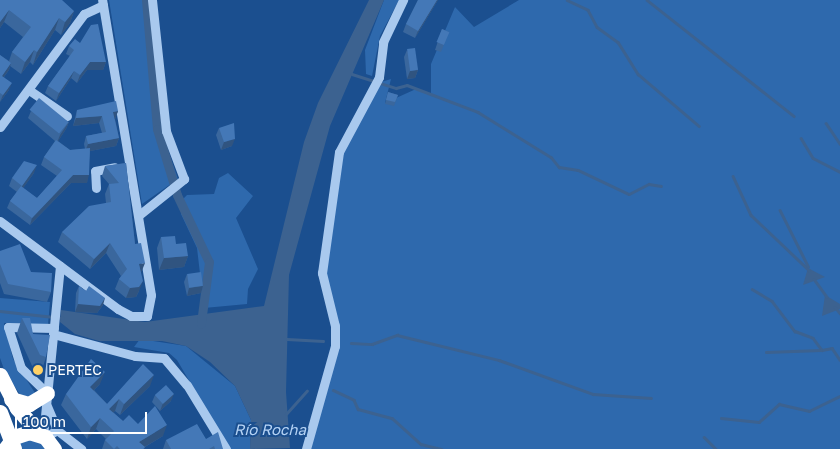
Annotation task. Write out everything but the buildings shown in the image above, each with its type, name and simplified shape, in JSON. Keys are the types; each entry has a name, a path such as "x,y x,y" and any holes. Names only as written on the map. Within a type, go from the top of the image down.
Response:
{"highway":[{"path":"0,374 11,398 48,437"},
{"path":"11,398 29,404 46,398"},
{"path":"0,412 10,446 24,433 48,437"}],"street":[{"path":"139,215 184,179 166,131 152,0"},
{"path":"306,449 335,346 336,326 322,273 340,152 379,76 383,42 403,0"},
{"path":"0,127 84,14 102,2 131,165 151,295 147,316 124,312 0,221"},
{"path":"29,90 67,116"},
{"path":"96,188 95,171 131,165"},
{"path":"48,437 46,398 60,266"},
{"path":"48,437 46,398 22,368 8,327 54,328 126,354 164,358 187,385 226,449"},
{"path":"48,437 80,449"}],"shaded area":[{"path":"109,0 149,0 162,134 178,179 142,204"},
{"path":"384,0 399,0 380,36 372,76 366,74 365,50"},
{"path":"519,0 840,0 840,449 311,449 339,325 326,274 330,217 343,148 378,83 391,79 385,103 416,89 431,95 431,64 455,7 474,27"},
{"path":"228,173 253,196 236,218 258,269 248,289 247,304 204,308 197,248 181,214 182,200 187,195 214,194 219,178"},
{"path":"0,298 50,302 48,325 4,323 13,359 37,396 21,396 5,372 0,358"},
{"path":"140,339 186,346 235,386 251,420 250,449 229,449 177,360 169,353 134,347"},
{"path":"21,438 41,442 46,449 20,449 16,441"}],"water":[{"name":"Río Rocha","path":"369,0 384,0 330,126 289,275 286,392 290,448 250,449 251,420 235,386 210,362 186,346 162,341 99,341 75,334 60,322 61,310 145,322 264,306 304,142 318,103"},
{"path":"808,268 825,277 803,285"},
{"path":"825,295 840,304 840,309 822,316"}],"waterway":[{"path":"146,0 157,129 177,195 209,262 201,323"},
{"path":"567,0 588,10 597,27 618,42 638,74 699,126"},
{"path":"647,0 794,116"},
{"path":"352,74 396,88 407,85 478,112 551,157 559,167 578,170 629,194 649,184 661,186"},
{"path":"826,123 840,144"},
{"path":"801,138 813,158 840,172"},
{"path":"733,176 751,215 809,270"},
{"path":"780,210 808,266"},
{"path":"814,279 827,297"},
{"path":"752,289 772,301 795,331 813,338 822,350 832,348 840,360"},
{"path":"835,307 840,313"},
{"path":"0,311 63,318"},
{"path":"351,343 372,344 397,335 499,360 593,394 651,398"},
{"path":"287,339 323,341"},
{"path":"766,352 821,350"},
{"path":"333,390 354,400 358,409 392,418 421,444 441,449"},
{"name":"Río Rocha","path":"286,414 307,391"},
{"path":"721,418 759,422 779,404 809,411 840,396"},
{"path":"704,437 716,449"}],"place":[{"name":"PERTEC","path":"38,370"}]}
